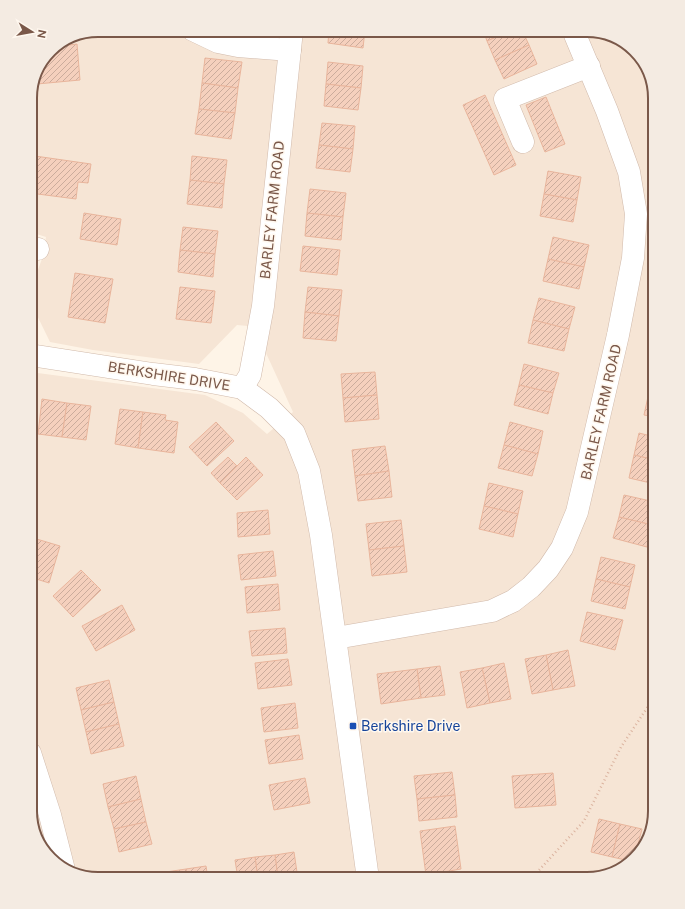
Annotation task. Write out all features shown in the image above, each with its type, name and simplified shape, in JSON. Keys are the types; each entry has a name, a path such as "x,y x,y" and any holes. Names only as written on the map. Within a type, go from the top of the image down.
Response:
{"street":[{"path":"208,37 218,42 238,46 291,40"},
{"name":"BARLEY FARM ROAD","path":"336,638 492,611 513,601 548,569 562,548 577,512 618,335 633,258 636,214 629,172 577,37"},
{"name":"BARLEY FARM ROAD","path":"242,388 250,375 263,306 291,40"},
{"path":"523,142 505,99 589,66"},
{"name":"BERKSHIRE DRIVE","path":"37,356 153,374 195,378 242,388 269,408 294,433 309,471 336,638 367,872"},
{"path":"37,775 50,815 61,860"}],"path":[{"path":"537,872 584,821 620,748 648,706"}],"shaded area":[{"path":"98,37 591,37 607,40 617,45 633,58 638,64 645,78 648,98 648,811 646,827 642,838 627,857 621,862 603,870 587,872 98,872 82,870 71,866 52,851 47,845 40,831 37,811 37,373 205,395 243,413 267,434 293,412 266,353 268,328 237,325 199,364 93,350 50,342 37,315 37,273 43,256 46,237 37,234 37,94 43,71 50,61 58,52 78,40"}],"building":[{"path":"328,37 364,37 363,48 328,43"},
{"path":"486,37 496,37 487,41"},
{"path":"496,37 525,37 529,45 495,60 487,41"},
{"path":"77,44 80,80 39,84 43,71 58,52 68,45"},
{"path":"529,45 537,64 504,79 495,60"},
{"path":"205,58 242,62 238,88 202,83"},
{"path":"328,62 363,66 361,88 326,84"},
{"path":"202,83 238,88 235,113 199,109"},
{"path":"326,84 361,88 358,110 324,106"},
{"path":"485,95 516,165 494,175 463,105"},
{"path":"546,97 565,144 545,152 526,105"},
{"path":"199,109 235,113 231,139 195,134"},
{"path":"322,123 355,126 353,149 319,145"},
{"path":"319,145 353,149 350,172 316,168"},
{"path":"37,156 91,164 88,183 78,182 76,199 37,194"},
{"path":"192,156 227,160 224,184 190,180"},
{"path":"548,171 581,177 577,200 544,194"},
{"path":"190,180 224,184 222,208 187,204"},
{"path":"310,189 346,193 343,217 307,213"},
{"path":"544,194 577,200 573,222 540,216"},
{"path":"84,213 121,219 117,245 80,239"},
{"path":"307,213 343,217 341,240 305,236"},
{"path":"183,227 218,231 215,254 180,250"},
{"path":"553,237 589,245 584,267 548,259"},
{"path":"303,246 340,250 337,275 300,271"},
{"path":"180,250 215,254 213,277 178,272"},
{"path":"548,259 584,267 579,289 543,281"},
{"path":"75,273 113,279 105,323 68,317"},
{"path":"180,287 215,291 211,323 176,319"},
{"path":"308,287 342,290 339,316 305,312"},
{"path":"539,298 575,307 569,329 533,320"},
{"path":"305,312 339,316 336,341 303,338"},
{"path":"533,320 569,329 564,351 528,343"},
{"path":"524,364 559,373 553,393 519,385"},
{"path":"375,372 377,395 343,398 341,374"},
{"path":"519,385 553,393 548,414 514,405"},
{"path":"377,395 379,419 345,422 343,398"},
{"path":"648,397 648,416 644,415"},
{"path":"42,399 67,403 62,437 38,434"},
{"path":"67,403 91,406 86,440 62,437"},
{"path":"120,409 143,412 138,448 115,444"},
{"path":"143,412 166,415 165,420 178,422 174,453 138,448"},
{"path":"216,422 234,441 207,466 189,447"},
{"path":"510,422 543,431 538,454 504,445"},
{"path":"639,433 648,435 648,458 634,455"},
{"path":"504,445 538,454 532,476 498,468"},
{"path":"385,446 389,471 355,476 352,450"},
{"path":"634,455 648,458 648,482 629,478"},
{"path":"228,457 237,466 220,483 211,473"},
{"path":"246,457 263,475 237,500 220,483"},
{"path":"389,471 392,497 358,501 355,476"},
{"path":"489,483 523,491 518,514 484,506"},
{"path":"624,495 648,500 648,524 619,517"},
{"path":"484,506 518,514 513,537 479,529"},
{"path":"268,510 270,534 238,537 237,513"},
{"path":"619,517 648,524 647,547 613,538"},
{"path":"401,520 404,546 369,550 366,524"},
{"path":"37,539 60,546 49,583 37,579"},
{"path":"404,546 407,572 372,576 369,550"},
{"path":"273,551 276,576 241,580 238,555"},
{"path":"601,557 635,565 630,587 596,579"},
{"path":"81,570 101,590 73,617 53,596"},
{"path":"596,579 630,587 625,609 591,601"},
{"path":"278,584 280,610 247,613 245,587"},
{"path":"122,605 135,630 96,651 82,626"},
{"path":"587,612 623,620 615,650 580,641"},
{"path":"285,628 287,653 252,656 249,631"},
{"path":"568,650 575,686 553,690 546,655"},
{"path":"546,655 553,690 532,694 525,659"},
{"path":"288,659 292,685 258,689 255,663"},
{"path":"504,663 511,699 490,703 482,668"},
{"path":"440,666 445,695 421,698 417,669"},
{"path":"482,668 490,703 467,708 460,672"},
{"path":"417,669 421,698 381,704 377,674"},
{"path":"109,680 114,702 81,710 76,688"},
{"path":"114,702 119,724 86,732 81,710"},
{"path":"295,703 298,728 264,732 261,708"},
{"path":"119,724 124,746 91,754 86,732"},
{"path":"299,735 303,759 269,764 265,740"},
{"path":"452,772 455,795 417,799 414,776"},
{"path":"553,773 556,805 515,808 512,776"},
{"path":"136,776 141,799 108,807 103,784"},
{"path":"305,778 310,803 274,810 269,785"},
{"path":"455,795 457,817 419,821 417,799"},
{"path":"141,799 146,822 114,829 108,807"},
{"path":"599,819 620,824 612,857 591,852"},
{"path":"146,822 152,844 119,852 114,829"},
{"path":"620,824 642,829 638,845 627,857 624,860 612,857"},
{"path":"455,826 461,869 444,872 426,872 420,831"},
{"path":"294,852 297,872 277,872 275,855"},
{"path":"275,855 277,872 257,872 255,857"},
{"path":"255,857 257,872 237,872 235,860"},
{"path":"206,866 207,872 186,872 186,869"},
{"path":"186,869 186,872 166,872"}],"place":[{"name":"Berkshire Drive","path":"353,726"}]}
